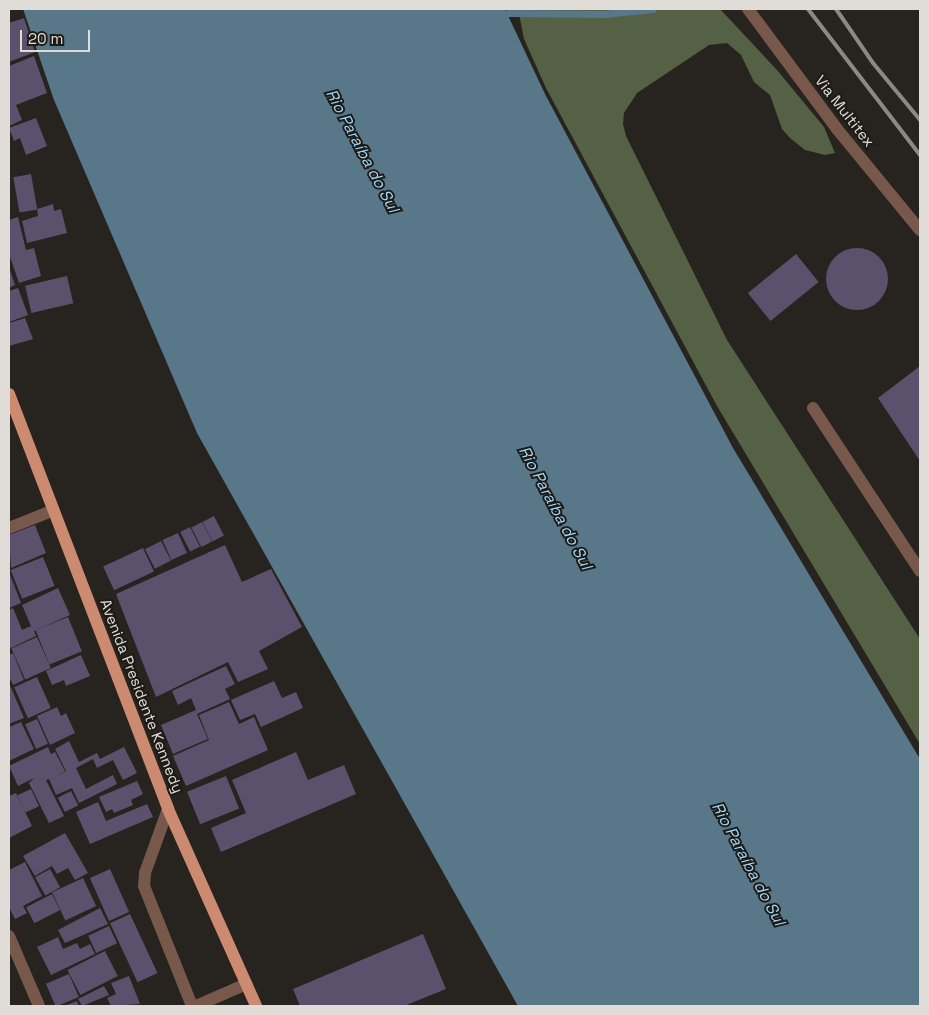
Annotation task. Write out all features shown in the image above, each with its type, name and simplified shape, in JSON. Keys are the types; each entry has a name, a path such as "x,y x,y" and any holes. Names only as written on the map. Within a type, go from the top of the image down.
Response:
{"main road":[{"name":"Avenida Presidente Kennedy","path":"9,394 168,809 255,1003"}],"street":[{"name":"Via Multitex","path":"748,9 837,129 920,230"},
{"path":"813,408 920,571"},
{"path":"9,528 54,510"},
{"path":"168,809 145,873 144,886 192,1006"},
{"path":"9,936 39,1006"},
{"path":"196,1006 246,984"}],"green space":[{"path":"518,9 720,9 777,70 824,127 835,153 825,155 805,150 790,138 782,129 770,95 754,82 741,55 727,43 709,45 637,93 624,113 623,124 626,136 727,340 920,639 920,744 717,406 546,88 524,39"}],"water":[{"name":"Rio Paraíba do Sul","path":"23,9 505,9 545,94 733,448 920,759 920,1006 518,1006 197,433 54,100"}],"building":[{"path":"24,18 35,52 9,62 9,23"},
{"path":"34,56 47,93 16,105 22,120 9,126 9,66"},
{"path":"36,118 47,146 26,155 20,138 14,141 9,128"},
{"path":"31,174 37,209 20,213 13,177"},
{"path":"53,204 54,211 61,209 67,233 27,243 22,221 38,216 37,209"},
{"path":"18,217 26,250 34,248 41,276 19,283 9,254 9,220"},
{"path":"851,248 863,248 879,257 886,267 888,279 886,291 879,301 863,310 851,310 840,305 831,296 826,285 826,273 831,262 840,253"},
{"path":"796,254 819,282 770,321 748,293"},
{"path":"9,267 15,285 9,288"},
{"path":"67,276 73,303 31,313 25,286"},
{"path":"18,288 28,315 9,322 9,291"},
{"path":"25,318 33,339 9,346 9,323"},
{"path":"920,366 920,461 878,398"},
{"path":"214,516 224,536 212,542 202,522"},
{"path":"202,522 212,542 201,547 191,527"},
{"path":"35,525 46,553 11,568 9,535"},
{"path":"190,527 200,547 190,552 180,532"},
{"path":"178,533 187,553 171,560 162,540"},
{"path":"161,541 171,561 155,569 145,549"},
{"path":"225,545 242,582 271,569 302,627 259,651 268,669 238,682 228,662 156,697 116,594"},
{"path":"143,548 154,572 114,590 103,567"},
{"path":"43,557 55,586 22,599 11,570"},
{"path":"9,572 21,603 9,608"},
{"path":"58,588 70,615 34,631 36,636 9,649 9,610 13,608 22,630 31,626 22,605"},
{"path":"68,617 82,651 49,664 36,630"},
{"path":"37,637 51,668 25,679 11,648"},
{"path":"13,653 24,680 13,685 9,676 9,655"},
{"path":"81,655 90,676 66,686 64,680 52,685 46,671"},
{"path":"226,666 235,684 225,689 230,699 197,714 208,739 173,754 161,725 196,710 191,698 178,705 172,691"},
{"path":"37,677 51,708 28,718 14,687"},
{"path":"274,681 282,698 296,692 303,708 261,727 255,714 240,720 231,700"},
{"path":"9,683 24,718 9,724"},
{"path":"229,702 239,724 254,717 268,750 186,786 173,756 209,740 199,715"},
{"path":"57,707 61,716 66,713 75,733 50,745 37,716"},
{"path":"37,719 48,744 36,749 25,724"},
{"path":"21,722 34,749 9,761 9,727"},
{"path":"69,741 79,762 97,753 100,759 124,747 137,773 123,780 113,760 97,768 93,759 76,768 86,789 113,775 117,784 79,803 72,788 56,795 49,779 46,780 64,816 49,823 29,783 34,778 18,786 9,766 48,747 51,754 55,752 65,771 56,776 66,771 55,749"},
{"path":"296,752 308,780 344,765 356,794 221,852 211,828 246,813 232,780"},
{"path":"226,776 239,808 200,824 187,792"},
{"path":"137,781 143,794 131,800 133,805 114,813 112,809 106,812 99,797"},
{"path":"31,789 39,806 25,813 17,795"},
{"path":"71,791 78,805 65,812 58,798"},
{"path":"16,793 32,826 9,838 9,796"},
{"path":"98,802 106,821 147,804 153,817 90,844 76,812"},
{"path":"65,833 88,873 75,880 68,868 57,874 52,866 35,876 23,856"},
{"path":"25,862 42,896 23,906 27,913 15,919 9,907 9,870"},
{"path":"50,869 60,887 45,896 35,877"},
{"path":"110,869 129,912 109,921 90,878"},
{"path":"83,878 96,906 65,920 52,892"},
{"path":"52,894 60,910 34,923 26,907"},
{"path":"100,908 108,924 65,943 58,930"},
{"path":"130,914 157,973 138,982 110,923"},
{"path":"109,926 117,943 96,953 88,936"},
{"path":"423,934 446,989 404,1006 300,1006 293,989"},
{"path":"58,937 63,949 77,943 80,949 90,944 95,954 51,975 37,947"},
{"path":"105,951 118,976 80,995 68,970"},
{"path":"69,974 79,997 55,1006 46,984"},
{"path":"129,976 140,1004 111,1006 107,998 116,994 111,983"},
{"path":"104,986 109,995 82,1006 78,999"},
{"path":"77,1001 79,1006 64,1006"}],"waterway":[{"path":"508,13 604,14 653,9"}],"railway":[{"path":"808,9 920,155"},
{"path":"836,9 873,63 920,120"}]}
